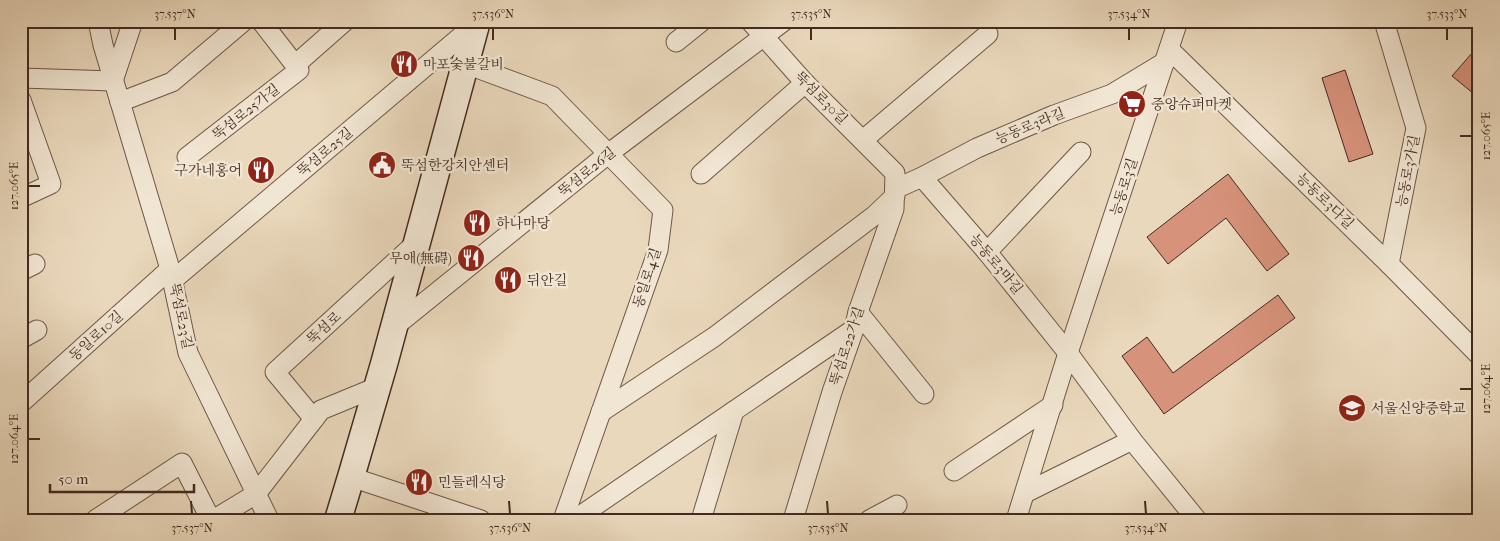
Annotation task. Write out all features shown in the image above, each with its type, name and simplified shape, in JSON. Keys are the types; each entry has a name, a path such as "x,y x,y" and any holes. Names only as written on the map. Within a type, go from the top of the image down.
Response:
{"main road":[{"path":"338,520 394,327 478,22"}],"street":[{"name":"뚝섬로23길","path":"98,21 102,45 172,274 188,353 269,520"},
{"path":"21,78 113,80 133,21"},
{"path":"120,102 172,82 244,21"},
{"path":"261,21 295,65"},
{"name":"뚝섬로25가길","path":"187,158 299,70 295,65 344,21"},
{"path":"676,42 702,21"},
{"name":"뚝섬로30길","path":"750,21 804,83 863,140 895,186"},
{"name":"뚝섬로26길","path":"394,327 608,154 764,38 784,21"},
{"name":"능동로3길","path":"1016,520 1068,353 1178,21"},
{"name":"능동로3가길","path":"1384,21 1416,128 1389,264"},
{"name":"뚝섬로25길","path":"172,274 478,22"},
{"path":"863,140 988,34"},
{"name":"능동로3라길","path":"895,186 922,177 977,148 1054,115 1112,94 1167,56"},
{"name":"능동로3다길","path":"1167,56 1389,264 1479,355"},
{"name":"동일로4길","path":"466,64 552,96 663,210 658,250 563,520"},
{"path":"701,174 804,83"},
{"path":"21,100 51,184 21,198"},
{"path":"987,252 1081,152"},
{"name":"능동로3마길","path":"922,177 987,252 1068,353"},
{"path":"601,412 714,337 875,215 895,186"},
{"name":"뚝섬로22가길","path":"793,520 832,392 894,210 895,186"},
{"name":"뚝섬로","path":"314,419 275,372 417,242"},
{"name":"동일로10길","path":"21,402 172,274"},
{"path":"574,520 734,411 856,320 924,394"},
{"path":"1068,353 1132,440 1197,520"},
{"path":"95,520 182,462 212,520 256,494 321,410 377,387"},
{"path":"954,471 1053,405"},
{"path":"701,520 734,411"},
{"path":"1025,493 1132,440"},
{"path":"351,477 482,520"},
{"path":"869,520 897,505"}],"building":[{"path":"1479,45 1479,98 1452,76"},
{"path":"1345,70 1373,154 1349,162 1322,78"},
{"path":"1228,174 1289,254 1267,271 1226,218 1168,264 1147,237"},
{"path":"1278,295 1295,318 1164,414 1122,356 1147,337 1173,373"}],"place":[{"name":"마포숯불갈비","path":"404,64"},
{"name":"중앙슈퍼마켓","path":"1132,104"},
{"name":"뚝섬한강치안센터","path":"382,165"},
{"name":"구가네홍어","path":"261,170"},
{"name":"하나마당","path":"477,223"},
{"name":"무애(無碍)","path":"471,258"},
{"name":"뒤안길","path":"508,280"},
{"name":"서울신양중학교","path":"1352,408"},
{"name":"민들레식당","path":"419,482"}]}
